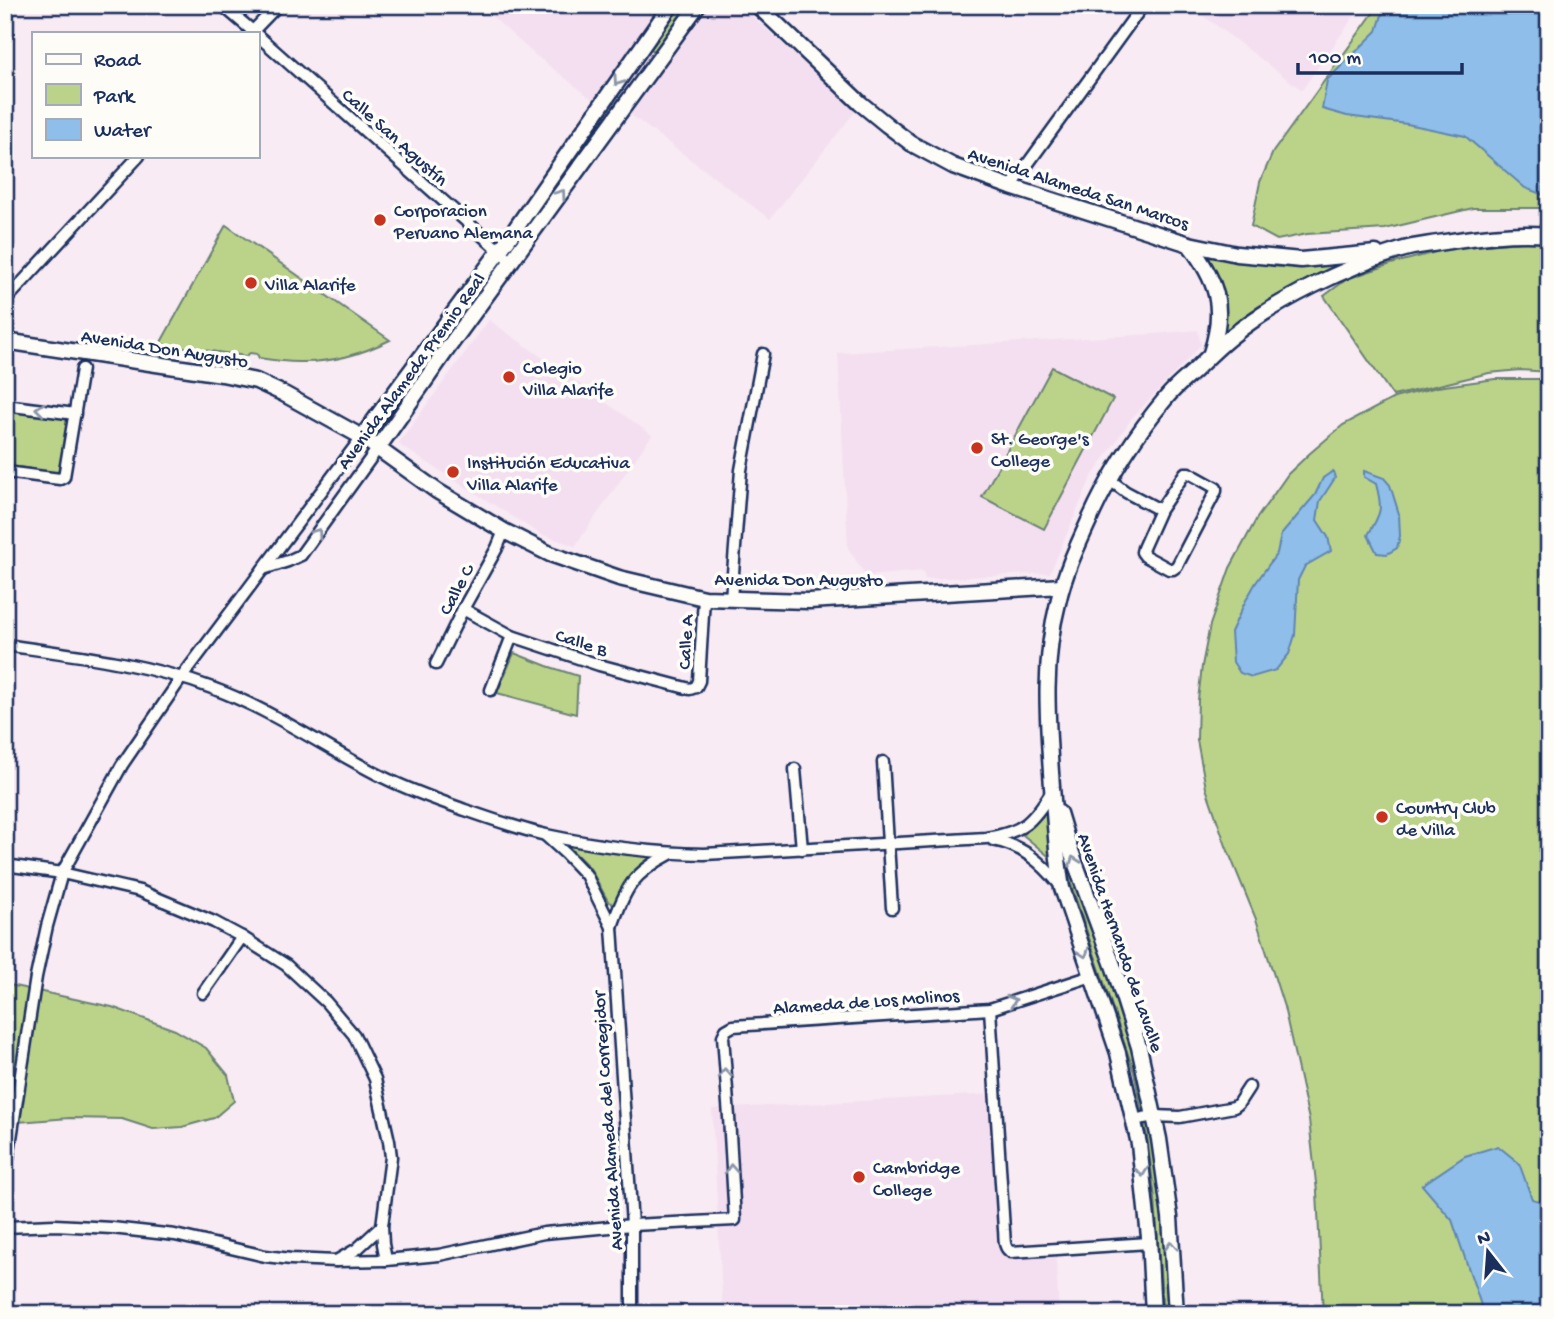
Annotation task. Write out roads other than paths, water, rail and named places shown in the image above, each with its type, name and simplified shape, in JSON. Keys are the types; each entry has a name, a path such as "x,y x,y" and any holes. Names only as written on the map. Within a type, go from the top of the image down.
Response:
{"street":[{"name":"Calle San Agustín","path":"222,5 253,32"},
{"path":"255,32 278,5"},
{"name":"Avenida Alameda Premio Real","path":"5,1177 36,977 62,873 122,765 182,677 498,251 671,5"},
{"name":"Avenida Alameda Premio Real","path":"263,569 301,555 698,5"},
{"name":"Avenida Alameda San Marcos","path":"757,5 860,103 912,144 953,166 1189,244 1237,254 1301,260 1404,249"},
{"path":"1011,187 1143,5"},
{"name":"Calle San Agustín","path":"259,37 512,262"},
{"path":"634,58 650,69"},
{"path":"601,106 617,116"},
{"path":"5,301 137,158"},
{"name":"Avenida Hernando de Lavalle","path":"1153,1314 1139,1144 1118,1054 1062,888 1057,861 1046,696 1050,649 1062,586 1098,500 1129,446 1167,396 1233,335 1274,307 1319,284 1404,249 1471,237 1528,233 1549,235"},
{"path":"1189,244 1210,275 1216,293 1218,325 1210,355"},
{"path":"442,328 456,337"},
{"name":"Avenida Don Augusto","path":"5,341 222,374 256,382 285,394 362,437 437,491 504,531 550,554 619,578 704,598 809,601 1062,586"},
{"path":"731,599 741,470 764,354"},
{"path":"5,472 60,479 64,477 82,369"},
{"path":"5,405 75,414"},
{"path":"1185,473 1216,488 1177,566 1173,569 1142,552 1160,510 1185,473"},
{"path":"1110,480 1160,510"},
{"name":"Calle C","path":"436,664 504,531"},
{"name":"Calle A","path":"696,687 699,681 704,598"},
{"name":"Calle B","path":"463,609 512,636 599,665 690,689 696,687"},
{"path":"491,690 512,636"},
{"path":"5,645 111,660 182,677 249,704 379,775 414,791 545,835 612,846 704,854 986,838 1005,835 1024,826 1041,809 1053,791"},
{"path":"883,762 892,908"},
{"path":"795,769 802,849"},
{"name":"Avenida Hernando de Lavalle","path":"1053,791 1068,843 1114,968 1139,1047 1154,1116 1170,1217 1176,1314"},
{"name":"Avenida Alameda del Corregidor","path":"545,835 586,875 612,927 632,1225 632,1314"},
{"path":"986,838 1007,842 1028,853 1045,867 1062,888"},
{"name":"Avenida Alameda del Corregidor","path":"612,927 621,901 635,879 651,864 672,853"},
{"path":"5,865 62,873 140,891 214,922 286,965 326,1002 354,1035 375,1079 391,1157 383,1226 386,1260"},
{"path":"203,993 243,937"},
{"name":"Alameda de Los Molinos","path":"632,1225 735,1220 723,1036 726,1030 733,1026 990,1009 1092,976"},
{"path":"990,1009 1007,1250 1012,1252 1149,1243"},
{"path":"1133,1120 1154,1116 1180,1117 1234,1107 1249,1087"},
{"path":"5,1227 55,1225 112,1228 175,1236 265,1256 336,1261 439,1255 544,1233 632,1225"},
{"path":"336,1261 357,1249 383,1226"}],"water":[{"path":"1385,5 1549,5 1549,197 1525,188 1465,136 1407,124 1347,116 1322,109 1327,80 1377,31"},
{"path":"1333,471 1335,478 1320,501 1317,520 1328,537 1331,551 1305,566 1298,580 1295,635 1289,654 1276,670 1252,677 1240,673 1233,662 1231,632 1255,584 1277,553 1281,535 1315,495 1323,478"},
{"path":"1364,471 1384,478 1390,485 1399,514 1400,536 1397,548 1387,554 1377,553 1368,535 1378,516 1380,500 1376,484 1364,477"},
{"path":"1498,1146 1519,1163 1532,1199 1549,1204 1549,1314 1484,1314 1452,1220 1422,1185 1465,1156"}],"place":[{"name":"Corporacion Peruano Alemana","path":"380,220"},
{"name":"Villa Alarife","path":"251,283"},
{"name":"Colegio Villa Alarife","path":"509,377"},
{"name":"St. George's College","path":"977,448"},
{"name":"Institución Educativa Villa Alarife","path":"453,472"},
{"name":"Country Club de Villa","path":"1382,817"},
{"name":"Cambridge College","path":"859,1177"}]}
